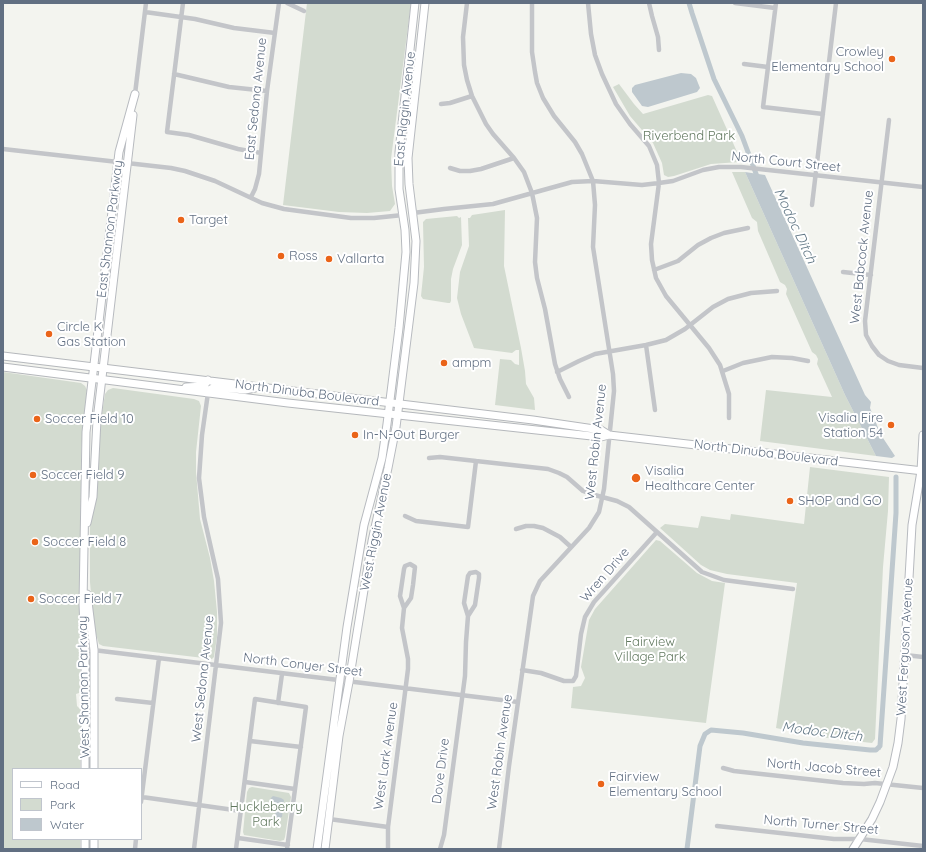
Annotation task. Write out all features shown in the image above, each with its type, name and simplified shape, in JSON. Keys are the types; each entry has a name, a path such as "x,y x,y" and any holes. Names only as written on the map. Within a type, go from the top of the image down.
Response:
{"main road":[{"name":"East Riggin Avenue","path":"403,215 398,168 415,3"},
{"name":"East Riggin Avenue","path":"413,213 409,179 409,153 425,3"},
{"name":"East Shannon Parkway","path":"94,366 119,152 136,94"},
{"name":"East Shannon Parkway","path":"103,368 136,94"},
{"path":"400,137 407,210 413,213"},
{"path":"112,212 114,231 110,258 115,266"},
{"name":"West Riggin Avenue","path":"325,849 339,736 373,531 388,468 399,404 414,283 416,246 413,213"},
{"path":"403,215 409,217 414,283"},
{"name":"West Riggin Avenue","path":"317,849 339,681 360,552 366,516 381,463 390,403 405,272 406,252 403,215"},
{"path":"106,264 109,268 106,298 108,324"},
{"name":"North Dinuba Boulevard","path":"3,356 533,420 601,430 610,435"},
{"path":"3,360 8,361 24,358"},
{"name":"West Shannon Parkway","path":"85,768 85,650 83,604 85,460 86,432 94,366"},
{"name":"North Dinuba Boulevard","path":"3,367 163,388 388,414 600,437 610,435 922,471"},
{"name":"West Shannon Parkway","path":"94,768 94,650 87,594 86,530 94,487 96,437 103,368"},
{"path":"163,388 204,386 208,380"},
{"path":"208,393 209,390 215,388 245,390 261,387"},
{"name":"West Ferguson Avenue","path":"853,849 872,819 887,784 893,767 900,733 912,525 922,471 923,435"},
{"path":"360,552 363,558 360,587 362,601"},
{"path":"85,697 90,708 90,743 94,750"}],"street":[{"name":"East Shannon Parkway","path":"136,94 146,3"},
{"path":"183,3 167,132 189,135 238,149 261,153"},
{"name":"East Sedona Avenue","path":"251,197 259,174 267,92 279,3"},
{"path":"286,3 304,11"},
{"path":"467,3 463,37 463,52 464,65 472,96 486,124 524,172 532,193 537,218 535,250 536,270 557,372 569,397"},
{"name":"West Robin Avenue","path":"499,849 533,596 540,581 595,520 602,504 614,391 593,247 596,205 593,181 582,154 575,142 554,116 543,98 535,72 532,52 532,3"},
{"path":"588,3 592,39 602,74 616,104 652,152 658,171 659,184 651,244 652,260 656,278 666,296 709,348 723,371 729,394 729,418"},
{"path":"649,3 658,37 659,50"},
{"path":"735,3 776,5 763,107 823,114"},
{"path":"812,205 836,3"},
{"path":"145,12 181,17 234,28 275,33"},
{"path":"744,64 768,67"},
{"path":"174,74 229,87 267,92"},
{"path":"441,104 450,103 472,96"},
{"name":"West Babcock Avenue","path":"889,120 865,321 866,335 879,355 888,361 899,365 923,368"},
{"path":"3,149 171,168 215,181 262,203 284,209 339,217 374,218 403,215"},
{"path":"450,168 460,171 481,170 514,158"},
{"name":"North Court Street","path":"413,213 487,205 566,183 593,181 634,185 659,184 714,168 745,167 923,187"},
{"path":"654,270 678,261 698,245 711,238 748,228"},
{"path":"843,272 870,275"},
{"path":"557,372 587,357 666,340 673,337 710,309 728,299 751,293 777,291"},
{"path":"646,345 655,410"},
{"path":"723,371 743,363 772,357 792,358 808,361"},
{"name":"West Sedona Avenue","path":"194,849 221,623 218,578 204,516 200,478 202,435 208,393"},
{"path":"429,458 440,457 548,469 567,477 583,491 617,501 629,507 696,567 710,576 724,580 793,589"},
{"path":"405,516 416,521 468,527 476,461"},
{"path":"516,530 526,526 543,528 560,537 571,547"},
{"name":"Wren Drive","path":"522,670 541,673 569,682 576,679 583,624 589,609 657,532"},
{"path":"410,564 414,567 413,585 411,598 404,608 400,596 404,569 405,566 410,564"},
{"path":"476,572 479,578 476,605 468,616 464,603 468,576 470,573 476,572"},
{"name":"West Lark Avenue","path":"388,849 388,827 408,664 402,628 404,608"},
{"name":"Dove Drive","path":"440,849 444,835 466,667 468,616"},
{"name":"North Conyer Street","path":"85,650 518,702"},
{"path":"905,655 923,657"},
{"path":"142,792 159,658"},
{"path":"278,703 282,674"},
{"path":"117,699 153,704"},
{"path":"236,849 256,700 306,707 288,847 238,838"},
{"path":"250,741 301,748"},
{"name":"North Jacob Street","path":"723,768 734,771 843,783 887,784 923,788"},
{"path":"245,782 295,789"},
{"path":"142,800 200,805 241,811"},
{"path":"329,819 388,827"},
{"name":"North Turner Street","path":"717,826 834,839 860,839 923,846"}],"green space":[{"path":"307,3 411,3 391,159 392,186 395,204 390,211 367,213 339,212 283,205"},
{"name":"Riverbend Park","path":"619,84 643,114 708,95 712,96 738,154 739,162 711,164 674,176 668,177 664,175 662,163 653,143 630,116 613,87"},
{"path":"732,172 745,172 845,395 876,456 760,441 766,390 832,397 817,364 818,359 812,352 786,294 787,289 785,285 780,282 758,231 757,222 752,218"},
{"path":"505,210 504,266 521,348 526,384 534,398 535,410 495,405 500,359 511,360 515,364 519,365 519,350 512,353 474,348 461,314 457,298 460,272 469,246 468,218 472,215"},
{"path":"457,216 459,218 461,217 462,245 451,279 451,301 448,303 423,299 421,296 424,267 423,222 426,219"},
{"path":"3,372 81,383 87,390 81,451 80,690 79,693 76,694 77,706 81,711 80,768 12,768 12,840 80,840 80,849 3,849"},
{"path":"113,388 194,399 199,401 201,406 196,452 196,472 200,519 210,558 217,612 217,637 214,657 212,659 103,646 99,644 94,628 90,582 90,523 99,476 101,420 105,394 108,390"},
{"path":"810,467 889,477 875,739 872,743 819,737 776,728 797,583 727,574 710,570 701,565 660,528 665,524 698,528 701,516 730,520 731,514 804,524"},
{"name":"Fairview Village Park","path":"656,540 660,541 697,573 712,581 725,583 706,723 571,708 573,687 581,686 585,678 581,667 589,620 595,609"},
{"name":"Huckleberry Park","path":"252,787 289,793 291,797 284,840 280,841 244,835 243,832 247,792 249,788"}],"water":[{"path":"681,73 691,74 696,78 700,88 697,92 648,107 642,106 632,92 632,88 635,85"},
{"path":"745,172 765,175 865,395 871,402 870,408 881,435 895,456 892,458 876,456 845,395"},
{"path":"273,796 284,800 282,817 275,817 276,807 270,801"}],"waterway":[{"name":"Modoc Ditch","path":"689,3 714,79 742,136 758,179"},
{"name":"Modoc Ditch","path":"687,849 700,746 705,734 711,730 743,733 803,743 870,750 876,750 880,746 896,513 896,477"}],"place":[{"name":"Crowley Elementary School","path":"892,59"},
{"name":"Target","path":"181,220"},
{"name":"Ross","path":"281,256"},
{"name":"Vallarta","path":"329,259"},
{"name":"Circle K Gas Station","path":"49,334"},
{"name":"ampm","path":"444,363"},
{"name":"Soccer Field 10","path":"37,419"},
{"name":"Visalia Fire Station 54","path":"891,425"},
{"name":"In-N-Out Burger","path":"355,435"},
{"name":"Soccer Field 9","path":"33,475"},
{"name":"Visalia Healthcare Center","path":"636,478"},
{"name":"SHOP and GO","path":"790,501"},
{"name":"Soccer Field 8","path":"35,542"},
{"name":"Soccer Field 7","path":"31,599"},
{"name":"Fairview Elementary School","path":"601,784"}]}
